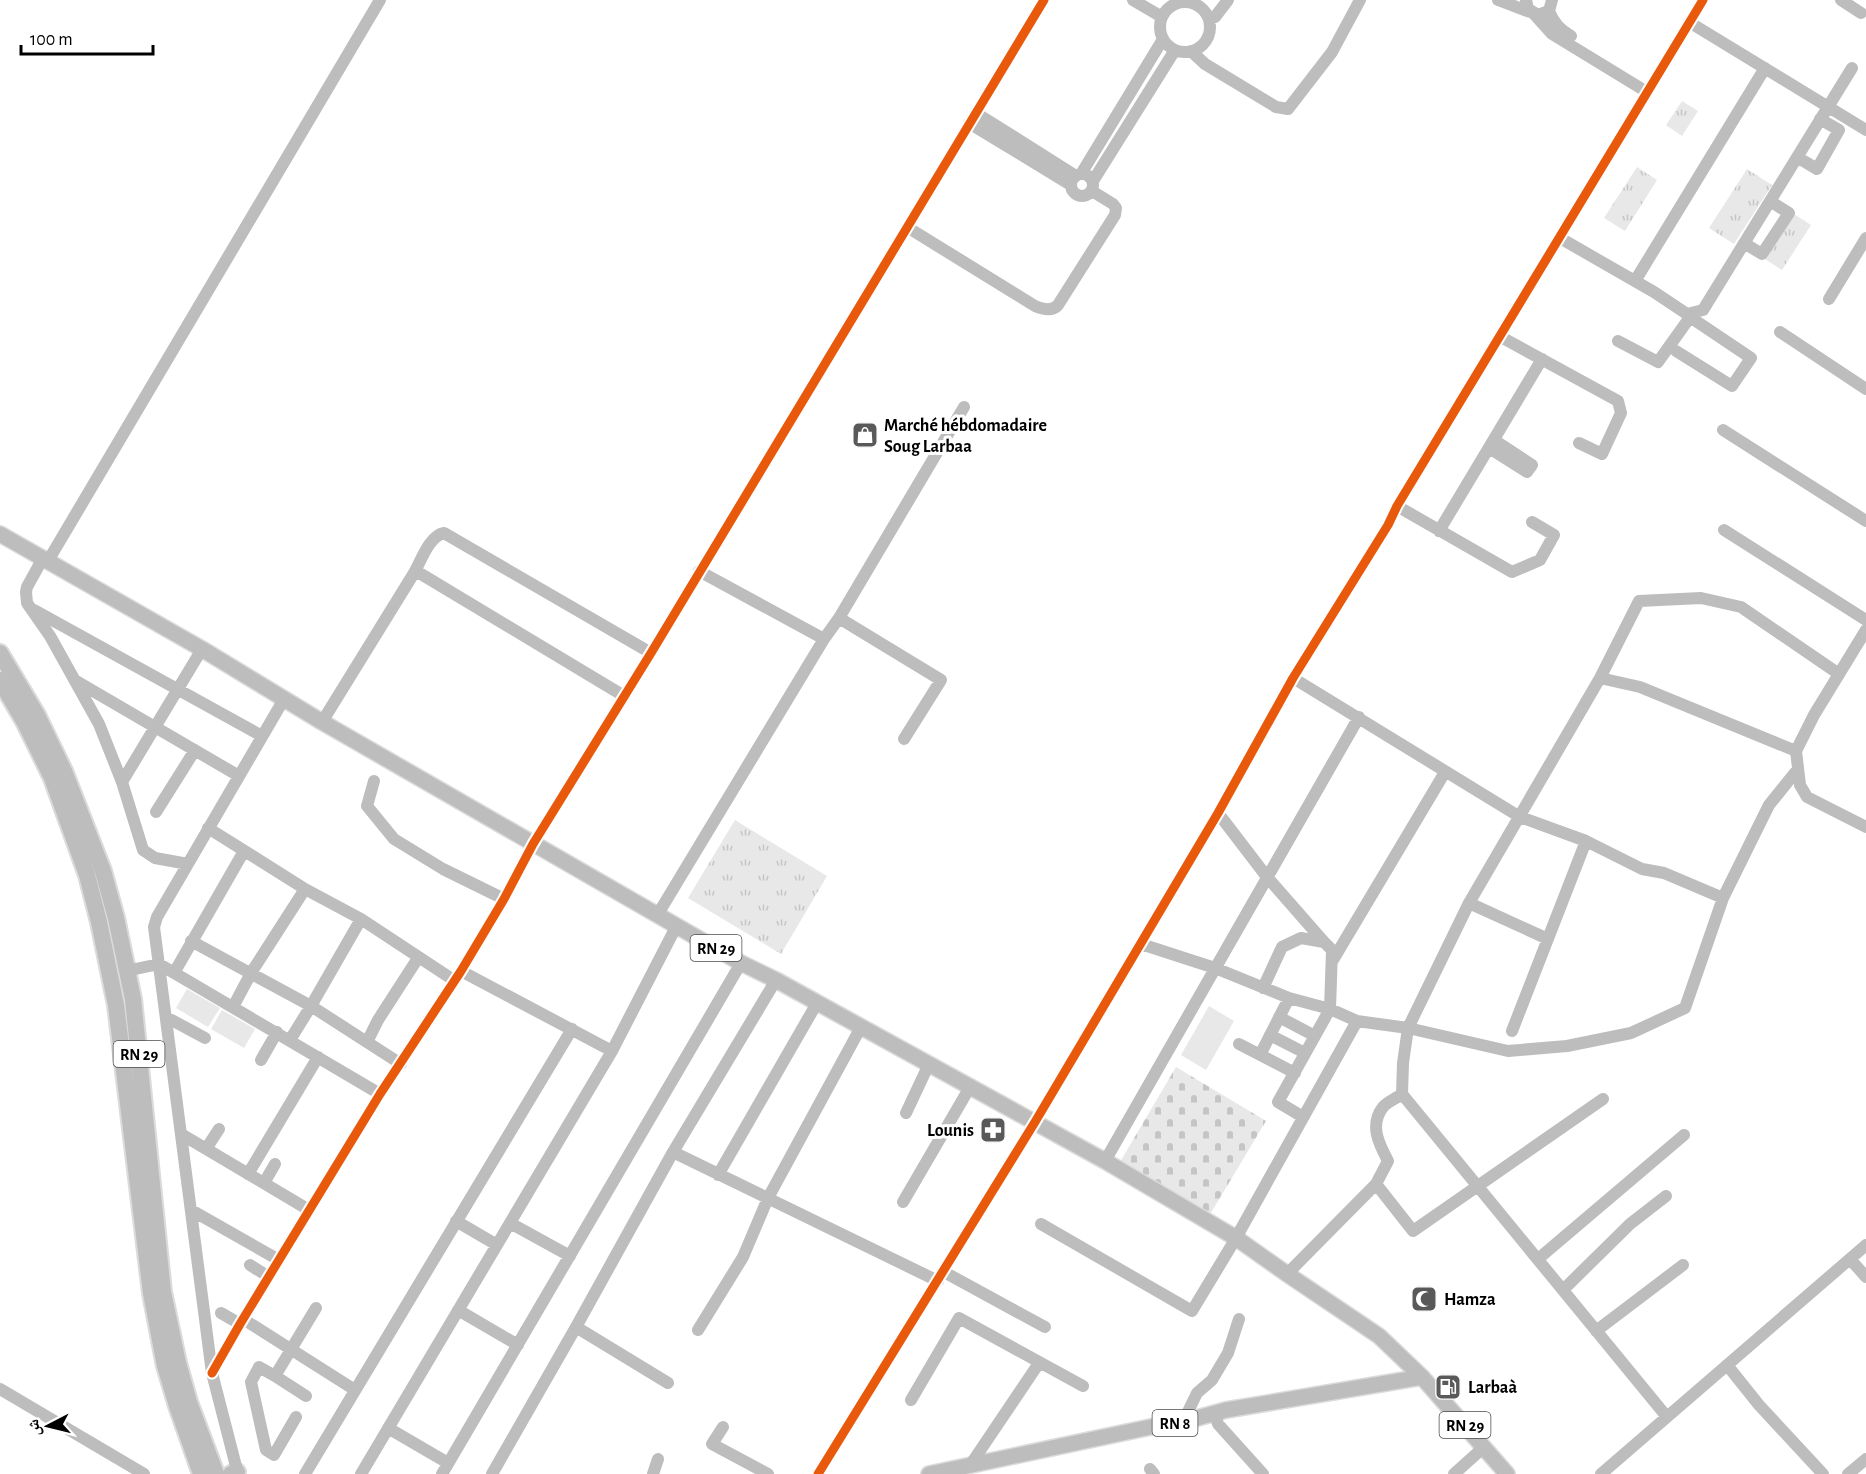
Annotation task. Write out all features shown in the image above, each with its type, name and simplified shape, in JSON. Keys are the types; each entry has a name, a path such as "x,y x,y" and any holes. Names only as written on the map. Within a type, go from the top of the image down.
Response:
{"highway":[{"name":"RN 29","path":"0,653 37,715 64,771 103,872 116,918 133,999 163,1292 189,1402 216,1474"},
{"name":"RN 29","path":"0,680 25,723 52,778 87,875 97,912 116,1005 151,1293 165,1366 201,1474"}],"main road":[{"name":"RN 29","path":"0,534 741,963 1035,1122 1236,1238 1379,1335 1422,1377 1507,1474"},
{"name":"RN 8","path":"929,1474 1183,1422 1215,1413 1422,1377"}],"street":[{"path":"188,864 155,858 143,850 122,782 99,724 50,636 30,608 26,592 380,0"},
{"path":"212,1373 380,1094 458,976 504,899 533,844 651,653 1044,0"},
{"path":"1133,0 1162,17"},
{"path":"1209,20 1215,17 1228,0"},
{"path":"1191,51 1205,64 1282,110 1288,110 1332,52 1360,0"},
{"path":"1498,0 1530,9 1542,15 1551,5"},
{"path":"818,1474 1035,1122 1218,813 1293,678 1388,525 1397,506 1501,337 1702,0"},
{"path":"1841,0 1861,13"},
{"path":"1184,2 1199,7 1209,20 1208,37 1201,46 1191,51 1175,50 1163,39 1160,28 1162,17 1173,5 1184,2"},
{"path":"1551,5 1553,21 1561,31 1649,88"},
{"path":"1530,9 1552,34 1649,88"},
{"path":"1689,22 1866,130"},
{"path":"1163,39 1076,178 1072,190 1079,196 1089,195 1175,50"},
{"path":"1635,282 1765,68"},
{"path":"1618,340 1658,362 1692,315 1703,310 1852,68"},
{"path":"907,226 1043,310 1058,305 1115,215 1116,208 1093,186 1090,177 1076,178 973,118"},
{"path":"1797,157 1817,169 1839,130 1820,119"},
{"path":"1744,243 1762,254 1788,213 1770,201"},
{"path":"1560,238 1692,315 1751,358 1732,386 1676,351"},
{"path":"1829,299 1864,245"},
{"path":"1780,332 1866,389"},
{"path":"1501,337 1618,401 1621,414 1602,454 1579,443"},
{"path":"1439,531 1542,359"},
{"path":"658,914 824,639 839,618 964,407"},
{"path":"1723,430 1866,521"},
{"path":"1397,506 1512,572 1540,560 1554,535 1532,522"},
{"path":"1724,530 1866,620"},
{"path":"322,722 433,540 437,535 444,533 651,653"},
{"path":"699,571 824,639"},
{"path":"414,573 421,574 624,696"},
{"path":"1667,1417 1402,1094 1403,1063 1408,1028 1468,903 1600,678 1639,601 1701,598 1741,607 1839,674"},
{"path":"30,608 262,735"},
{"path":"839,618 941,680 904,739"},
{"path":"1866,630 1814,715 1796,751 1800,785 1808,797 1866,827"},
{"path":"122,782 202,649"},
{"path":"1293,678 1520,817 1586,841 1642,869 1664,873 1723,898"},
{"path":"1600,678 1640,687 1796,751"},
{"path":"75,680 239,776"},
{"path":"235,1473 212,1373 154,924 284,699"},
{"path":"1105,1161 1359,717"},
{"path":"156,812 195,750"},
{"path":"1141,944 1215,968 1289,998 1330,1009 1357,1021 1408,1028 1508,1051 1567,1046 1630,1033 1685,1008 1723,898 1769,805 1798,769"},
{"path":"1333,960 1445,772"},
{"path":"374,781 367,806 394,839 443,868 504,899"},
{"path":"1218,813 1267,877 1332,950 1330,1009 1278,1102 1303,1117"},
{"path":"208,828 305,889 361,919 418,958 572,1029 612,1051"},
{"path":"1512,1031 1586,841"},
{"path":"174,973 244,850"},
{"path":"233,1007 251,973 305,889"},
{"path":"1468,903 1548,939"},
{"path":"290,1040 361,919"},
{"path":"361,1474 612,1051 677,925"},
{"path":"1263,988 1282,947 1301,938 1324,942"},
{"path":"191,942 312,1006 401,1064"},
{"path":"367,1041 418,958"},
{"path":"388,1428 445,1468 741,963"},
{"path":"126,971 159,964 380,1094"},
{"path":"492,1474 673,1152 776,980"},
{"path":"1260,1055 1289,998"},
{"path":"718,1175 817,1003"},
{"path":"166,1017 205,1038"},
{"path":"1279,1017 1315,1036"},
{"path":"1041,1224 1192,1311 1236,1238 1357,1021"},
{"path":"698,1330 743,1257 768,1198 861,1027"},
{"path":"305,1474 572,1029"},
{"path":"261,1060 277,1032"},
{"path":"1270,1035 1305,1053"},
{"path":"1239,1044 1294,1073"},
{"path":"248,1174 318,1057"},
{"path":"906,1113 929,1064"},
{"path":"903,1202 970,1087"},
{"path":"1287,1274 1376,1184 1388,1161 1377,1140 1375,1123 1383,1107 1402,1094"},
{"path":"1376,1184 1413,1231 1603,1099"},
{"path":"206,1149 219,1129"},
{"path":"181,1134 309,1210"},
{"path":"1538,1259 1684,1135"},
{"path":"673,1152 718,1175 941,1276 1045,1327"},
{"path":"264,1183 275,1164"},
{"path":"1563,1290 1630,1224 1666,1196"},
{"path":"190,1210 279,1260"},
{"path":"456,1221 497,1245"},
{"path":"510,1223 570,1257"},
{"path":"1608,1472 1667,1417 1866,1245"},
{"path":"1850,1259 1866,1277"},
{"path":"250,1265 268,1277"},
{"path":"1596,1331 1683,1265"},
{"path":"274,1376 316,1308"},
{"path":"458,1310 518,1345"},
{"path":"221,1313 290,1349 355,1390"},
{"path":"911,1400 959,1318 1083,1386"},
{"path":"1183,1422 1197,1393 1212,1380 1228,1353 1239,1319"},
{"path":"576,1327 668,1383"},
{"path":"972,1464 1039,1363"},
{"path":"1727,1365 1759,1405 1823,1474"},
{"path":"296,1417 274,1455 266,1450 251,1382 259,1367 306,1396"},
{"path":"0,1389 144,1474"},
{"path":"1215,1413 1218,1424 1263,1474"},
{"path":"723,1427 712,1444 768,1474"},
{"path":"1454,1474 1484,1447"},
{"path":"653,1474 658,1459"},
{"path":"1848,1474 1866,1459"}],"green space":[{"path":"1682,101 1698,111 1682,136 1666,125"},
{"path":"1637,167 1657,180 1625,231 1604,218"},
{"path":"1747,169 1772,185 1734,244 1709,228"},
{"path":"1794,214 1811,225 1782,270 1765,259"},
{"path":"735,820 827,876 781,954 688,898"},
{"path":"187,989 220,1008 208,1027 176,1008"},
{"path":"1209,1006 1234,1021 1206,1070 1181,1055"},
{"path":"222,1010 255,1029 244,1048 211,1029"},
{"path":"1176,1067 1266,1121 1209,1216 1120,1162"}],"cycle path":[{"path":"212,1373 380,1094 461,971 504,899 533,844 651,653 1044,0"},
{"path":"818,1474 1035,1122 1218,813 1293,678 1388,525 1397,506 1703,0"}],"place":[{"name":"Marché hébdomadaire Soug Larbaa","path":"865,435"},
{"name":"Lounis","path":"993,1130"},
{"name":"Hamza","path":"1424,1299"},
{"name":"Larbaà","path":"1448,1387"}]}
